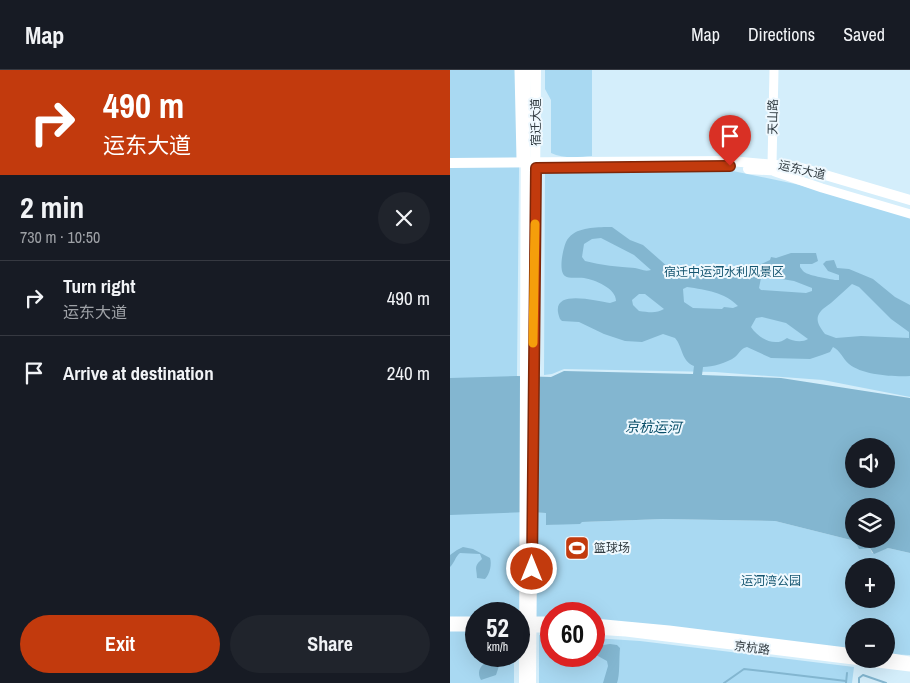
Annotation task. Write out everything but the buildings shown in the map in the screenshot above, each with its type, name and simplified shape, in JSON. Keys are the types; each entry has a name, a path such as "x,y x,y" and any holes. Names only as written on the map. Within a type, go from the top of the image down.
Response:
{"main road":[{"name":"宿迁大道","path":"526,70 529,164 531,683"},
{"name":"宿迁大道","path":"524,683 529,164 536,70"},
{"name":"运东大道","path":"450,162 798,167 910,200"},
{"name":"运东大道","path":"450,168 529,164"},
{"name":"运东大道","path":"769,166 910,206"}],"street":[{"path":"519,70 529,164"},
{"name":"天山路","path":"768,70 769,166"},
{"name":"天山路","path":"769,166 774,70"},
{"path":"769,166 822,188 910,214"},
{"path":"450,621 465,621"},
{"name":"京杭路","path":"605,624 845,652"},
{"path":"450,627 465,627"},
{"name":"京杭路","path":"605,631 910,667"},
{"path":"895,658 910,660"}],"green space":[{"name":"运河湾公园","path":"450,70 520,70 517,512 546,513 546,525 663,519 775,521 845,538 845,548 870,548 872,553 888,548 910,553 910,655 895,654 895,618 845,618 845,650 605,621 605,602 540,602 540,619 530,618 530,602 465,602 465,667 514,667 514,683 450,683"},
{"path":"545,70 592,70 592,156 566,157 551,153 551,100 545,89"},
{"name":"宿迁中运河水利风景区","path":"733,171 800,185 910,217 910,397 823,380 715,372 564,369 544,375 545,172"},
{"path":"539,635 540,667 605,667 605,639 640,641 854,668 852,683 539,683"}],"water":[{"name":"京杭运河","path":"612,227 630,240 643,245 668,267 699,274 731,277 749,270 752,264 753,268 770,260 771,257 776,258 791,253 816,253 818,261 812,264 800,264 805,273 839,280 839,275 828,271 823,264 826,261 834,260 837,268 849,269 873,279 895,297 910,305 910,376 887,376 862,371 849,364 838,350 833,347 830,352 810,359 771,358 747,347 728,361 703,367 702,375 781,378 910,398 910,553 888,548 895,548 895,498 845,498 845,538 775,521 663,519 546,525 546,513 450,515 450,378 551,377 564,371 693,374 694,366 684,357 675,338 663,334 642,342 625,341 604,334 579,322 562,321 560,319 558,309 560,303 566,299 574,298 610,303 616,301 613,292 604,285 584,278 567,277 563,273 562,260 566,242 577,231 588,228","holes":["601,238 634,255 651,270 644,271 585,261 582,257 584,244 592,239","764,276 794,281 812,288 812,291 806,293 761,290 759,288 761,278","852,284 859,287 891,319 909,332 909,338 861,336 836,338 825,334 819,324 819,313","687,287 721,295 738,306 733,308 724,307 722,309 693,308 684,302 683,289","639,294 645,294 664,309 655,312 639,311 633,305 632,300","762,317 786,323 808,339 797,341 787,338 782,341 772,342 762,338 751,327 756,318"]},
{"path":"463,547 473,549 490,558 490,569 485,579 477,578 476,566 482,559 480,554 460,553 450,567 450,555"},
{"path":"870,548 888,548 874,554"},
{"path":"605,645 617,645 620,648 617,683 603,683 608,666 605,660"},
{"path":"481,667 499,667 496,675 481,680 479,670"}],"waterway":[{"path":"724,683 744,669 846,681"},
{"path":"846,683 847,673"},
{"path":"859,683 859,678 863,675 886,683"}],"slow traffic":[{"path":"533,343 535,224"}],"place":[{"name":"篮球场","path":"577,548"}],"route":[{"path":"532,569 536,168 730,166"}]}
